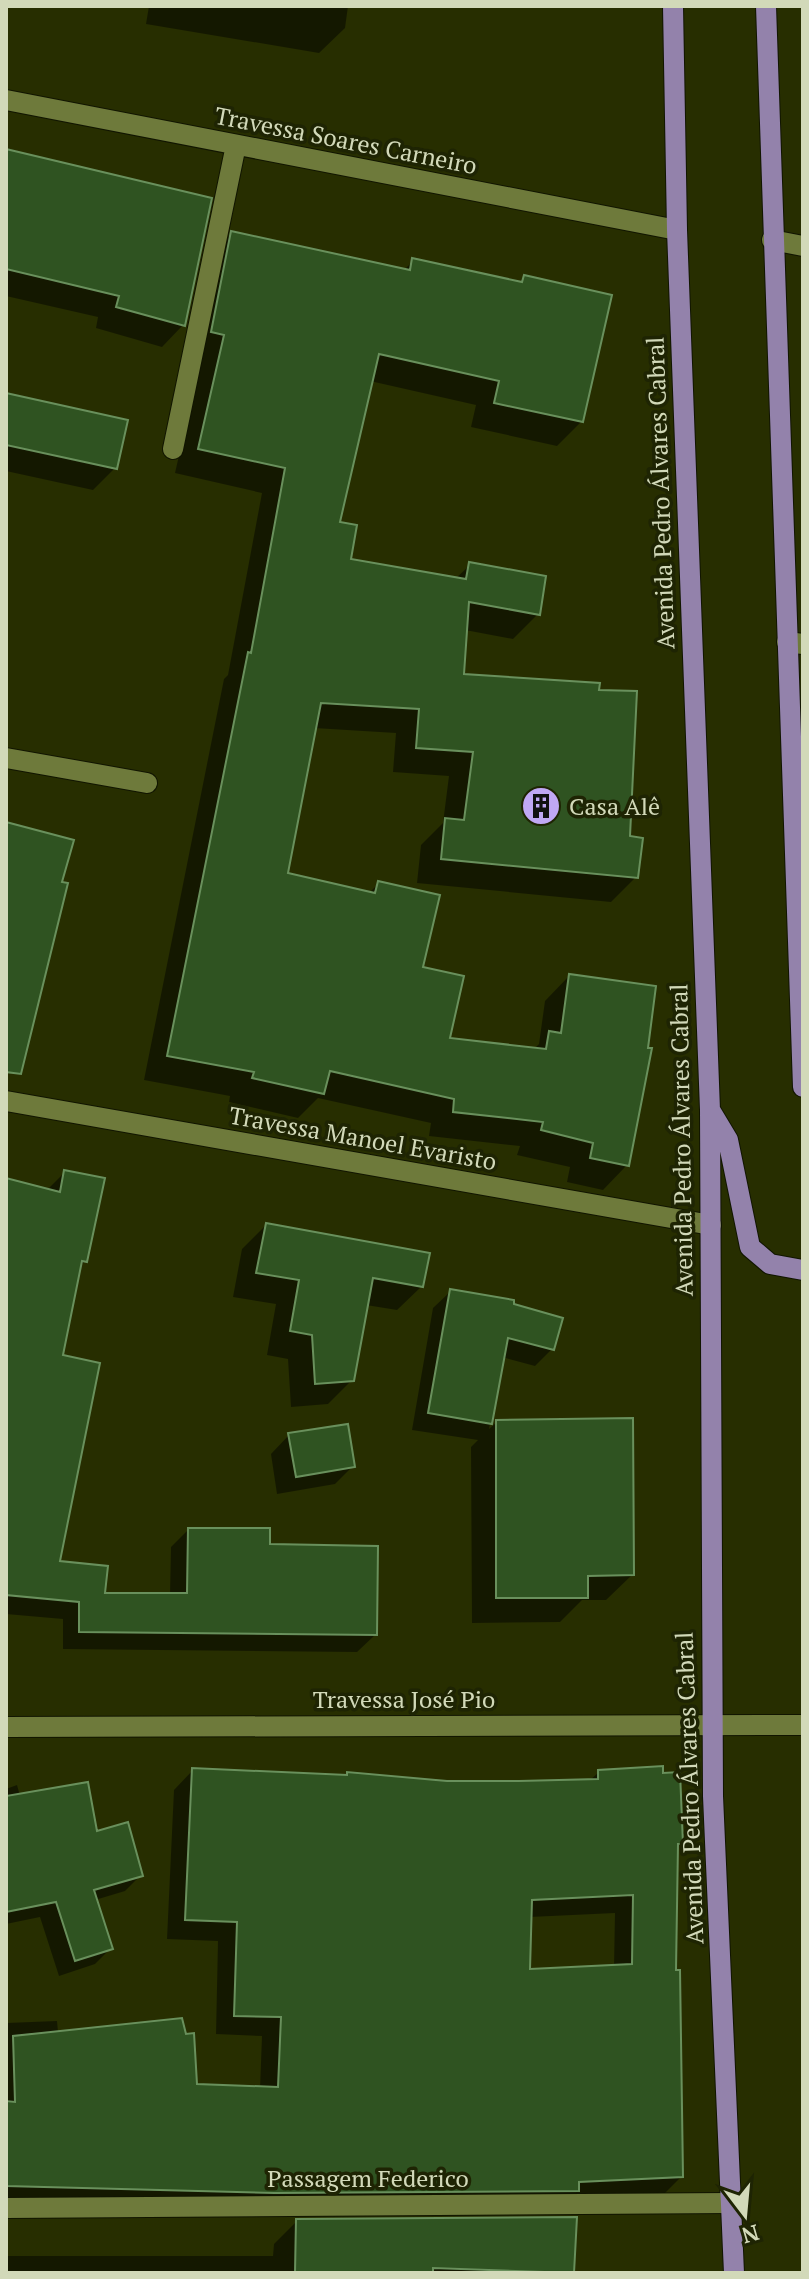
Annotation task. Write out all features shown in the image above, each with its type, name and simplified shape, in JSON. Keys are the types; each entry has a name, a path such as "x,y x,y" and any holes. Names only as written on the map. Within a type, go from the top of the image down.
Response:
{"main road":[{"name":"Avenida Pedro Álvares Cabral","path":"673,6 677,230 710,1110 713,1724 734,2273"},
{"path":"766,6 772,240 795,643 803,1087"},
{"path":"710,1110 728,1140 750,1247 770,1264 803,1270"}],"street":[{"name":"Travessa Soares Carneiro","path":"6,100 677,230"},
{"path":"173,449 236,145"},
{"path":"772,240 803,246"},
{"path":"6,758 147,783"},
{"name":"Travessa Manoel Evaristo","path":"6,1101 711,1225"},
{"name":"Travessa José Pio","path":"6,1727 803,1725"},
{"name":"Passagem Federico","path":"6,2208 730,2203"}],"building":[{"path":"6,149 212,198 185,326 116,307 119,296 6,269"},
{"path":"231,231 410,270 412,258 522,282 524,275 612,295 583,422 494,403 499,381 379,354 340,522 357,525 351,559 466,579 469,562 546,576 540,615 469,602 464,674 600,683 599,690 637,691 630,836 643,838 638,878 441,859 445,818 464,820 473,752 416,748 419,709 321,703 288,873 375,893 378,881 440,895 423,967 464,976 450,1038 546,1049 549,1031 561,1033 569,974 656,986 648,1048 652,1048 629,1166 590,1158 593,1143 541,1130 543,1122 453,1112 454,1099 330,1071 324,1094 252,1078 254,1072 167,1056 248,652 251,653 285,468 198,449 224,335 211,332"},
{"path":"6,393 128,420 117,469 6,445"},
{"path":"6,822 74,840 62,882 68,883 21,1074 6,1072"},
{"path":"64,1170 105,1178 87,1262 82,1261 63,1355 100,1363 60,1561 108,1566 105,1593 187,1593 188,1528 270,1528 270,1544 378,1546 377,1635 79,1632 79,1602 6,1595 6,1178 60,1192"},
{"path":"266,1223 430,1253 423,1287 373,1278 354,1381 315,1384 312,1335 290,1331 299,1280 256,1273"},
{"path":"450,1289 514,1300 514,1304 563,1318 554,1350 508,1338 492,1424 428,1413"},
{"path":"633,1418 634,1575 588,1576 588,1598 496,1598 496,1420"},
{"path":"348,1424 355,1467 296,1477 288,1433"},
{"path":"663,1766 663,1773 680,1772 683,1844 678,1844 676,1970 680,1970 683,2177 579,2182 579,2191 274,2193 6,2186 6,2101 15,2102 13,2036 182,2018 186,2034 194,2033 197,2084 278,2087 281,2017 234,2016 237,1922 185,1920 192,1768 347,1775 347,1772 447,1781 598,1779 598,1770","holes":["633,1895 632,1964 530,1969 532,1900"]},
{"path":"88,1782 97,1831 128,1822 143,1876 94,1890 113,1949 75,1961 56,1902 6,1912 6,1796"},
{"path":"577,2217 574,2273 433,2268 433,2273 295,2273 296,2219"}],"place":[{"name":"Casa Alê","path":"541,806"}]}
